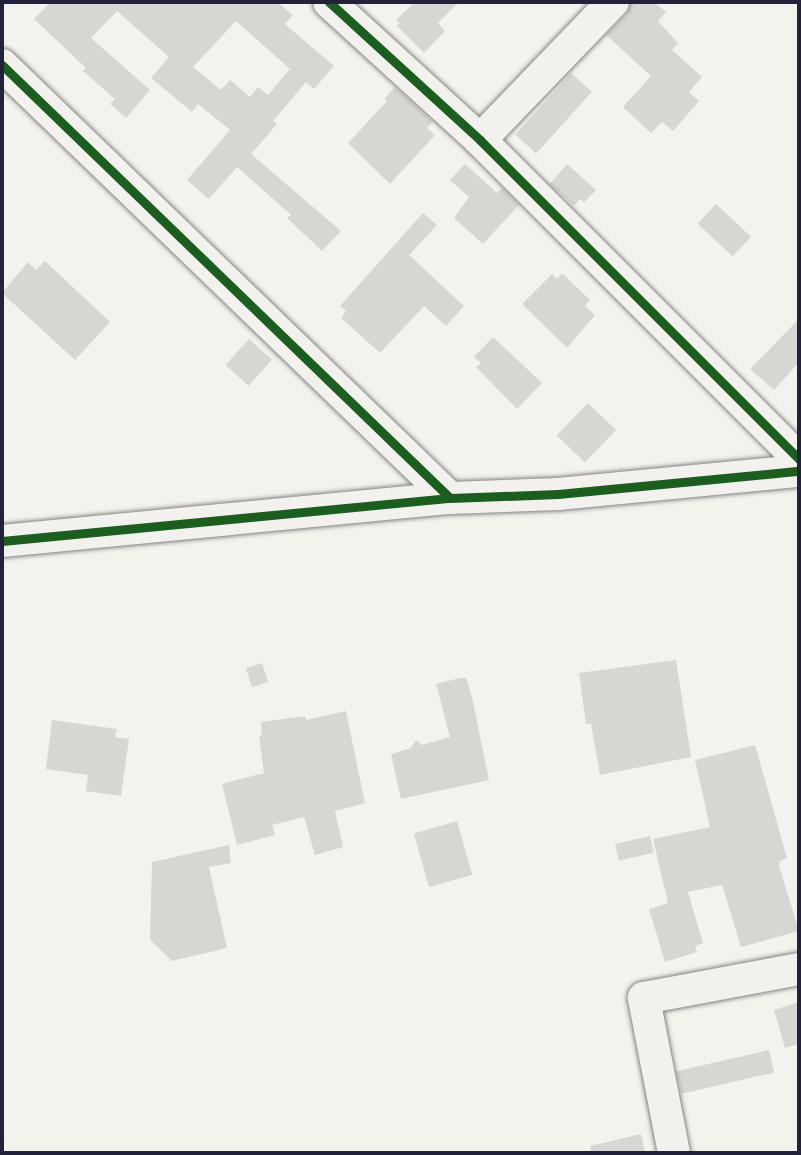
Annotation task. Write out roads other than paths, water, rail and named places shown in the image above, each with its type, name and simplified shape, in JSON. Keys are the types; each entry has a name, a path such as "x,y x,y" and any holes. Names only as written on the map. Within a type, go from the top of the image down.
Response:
{"street":[{"path":"329,2 480,140 799,459"},
{"path":"480,140 613,2"},
{"path":"2,65 450,498"},
{"path":"2,541 450,498 586,492 799,471"},
{"path":"674,1153 645,998 799,969"}]}
